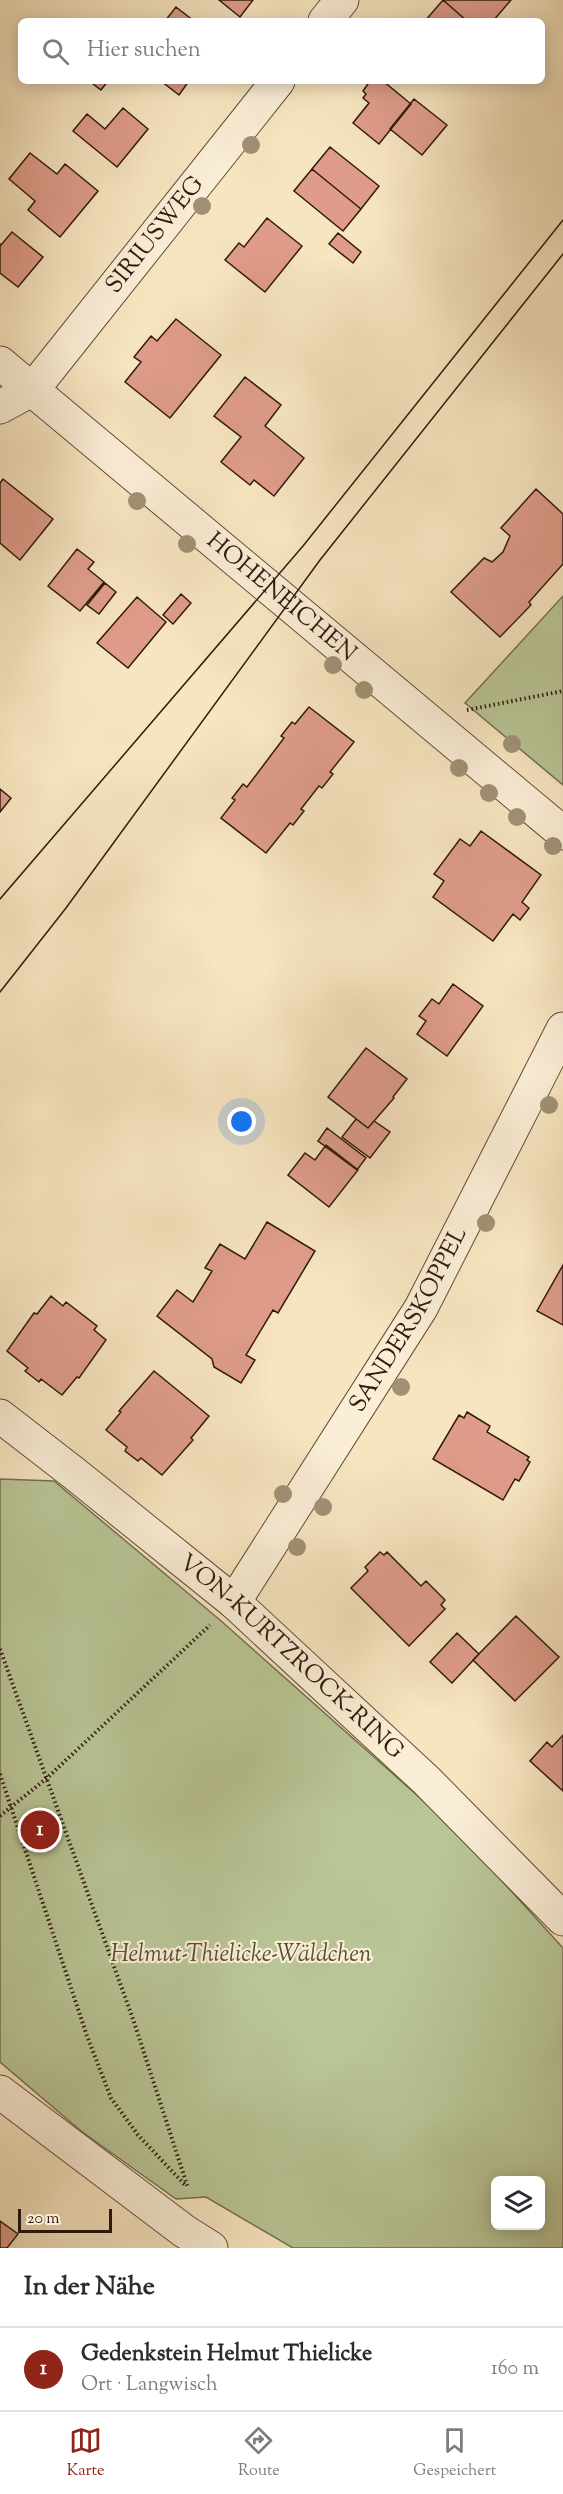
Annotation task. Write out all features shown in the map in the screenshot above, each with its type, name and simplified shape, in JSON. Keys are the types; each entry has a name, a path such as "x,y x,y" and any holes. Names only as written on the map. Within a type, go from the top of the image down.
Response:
{"street":[{"path":"327,18 342,0"},
{"name":"SIRIUSWEG","path":"33,389 276,84"},
{"name":"HOHENEICHEN","path":"0,363 563,833"},
{"path":"0,407 33,389"},
{"name":"SANDERSKOPPEL","path":"234,1602 421,1308 563,1029"},
{"name":"VON-KURTZROCK-RING","path":"0,1416 234,1602 426,1780 563,1919"},
{"path":"0,2092 184,2231 211,2248"}],"path":[{"path":"424,719 563,691"},
{"path":"0,1816 47,1778 196,1638"},
{"path":"0,1649 134,2022 188,2188 184,2231"},
{"path":"0,1774 87,2036 111,2098 138,2135 188,2188"}],"green space":[{"path":"563,596 563,785 465,703"},
{"name":"Helmut-Thielicke-Wäldchen","path":"0,1479 54,1481 220,1620 455,1829 563,1948 563,2248 293,2248 206,2197 176,2199 81,2131 0,2062"}],"building":[{"path":"219,0 253,0 240,17"},
{"path":"443,0 464,18 428,18"},
{"path":"443,0 511,0 496,18 464,18"},
{"path":"176,7 190,18 167,18"},
{"path":"93,84 106,84 101,90"},
{"path":"165,84 187,84 179,95"},
{"path":"368,84 387,84 411,104 379,144 353,123 369,103 363,98 366,94 363,91"},
{"path":"414,99 447,125 422,155 390,129"},
{"path":"123,108 148,129 117,167 73,131 87,114 105,129"},
{"path":"330,147 379,186 361,209 312,169"},
{"path":"30,153 57,174 65,164 98,191 60,237 28,210 35,201 9,179"},
{"path":"312,169 361,209 343,231 294,191"},
{"path":"267,218 302,246 265,292 225,260 239,243 244,247"},
{"path":"12,232 43,257 18,287 0,273 0,244"},
{"path":"338,233 361,252 353,263 329,244"},
{"path":"176,319 221,355 170,418 125,382 141,362 134,357 151,336 157,341"},
{"path":"245,377 281,405 265,426 304,458 274,496 254,480 250,485 221,462 241,437 214,416"},
{"path":"3,479 53,519 20,560 0,543 0,483"},
{"path":"536,489 563,514 563,564 529,602 531,605 500,637 451,592 484,558 492,562 503,552 510,536 501,528"},
{"path":"77,549 94,562 88,569 104,582 80,611 48,586"},
{"path":"105,583 116,592 99,614 87,605"},
{"path":"181,594 191,603 173,624 163,615"},
{"path":"137,597 166,622 128,668 97,643"},
{"path":"309,707 354,742 330,772 333,774 322,788 319,786 301,809 304,811 293,825 290,823 266,853 221,818 235,800 232,798 243,784 247,787 284,738 281,736 292,722 295,724"},
{"path":"0,789 11,798 0,812"},
{"path":"481,831 541,875 522,902 529,908 520,920 513,914 493,941 433,897 444,881 434,874 460,839 470,846"},
{"path":"453,984 483,1006 447,1056 417,1034 426,1021 419,1016 432,999 439,1004"},
{"path":"366,1048 407,1079 368,1128 328,1097"},
{"path":"356,1119 368,1128 374,1121 390,1132 370,1158 342,1137"},
{"path":"327,1128 366,1158 357,1170 318,1141"},
{"path":"326,1145 358,1170 329,1207 288,1175 305,1153 315,1160"},
{"path":"267,1222 315,1251 278,1313 273,1310 246,1355 255,1360 241,1383 214,1367 212,1359 157,1316 177,1290 193,1302 212,1271 205,1268 220,1244 245,1259"},
{"path":"563,1265 563,1325 537,1311"},
{"path":"51,1296 63,1306 66,1302 97,1326 94,1330 106,1340 79,1378 77,1377 62,1395 41,1379 39,1382 25,1371 28,1368 7,1351 34,1313 37,1314"},
{"path":"154,1371 209,1416 191,1438 193,1440 162,1475 141,1458 138,1461 125,1451 127,1447 106,1430 121,1412 119,1411"},
{"path":"467,1412 490,1426 487,1432 529,1457 527,1460 530,1462 519,1481 515,1479 503,1500 433,1459 459,1415 464,1418"},
{"path":"380,1552 384,1555 387,1552 421,1586 426,1581 445,1600 441,1605 445,1609 409,1646 351,1588 368,1571 365,1567"},
{"path":"516,1616 559,1657 515,1701 473,1660"},
{"path":"457,1633 479,1654 452,1683 430,1662"},
{"path":"563,1735 563,1791 530,1761 547,1742 552,1747"},
{"path":"0,2221 18,2234 7,2248 0,2248"}],"tram line":[{"path":"0,899 303,546 563,220"},
{"path":"0,992 66,908 320,560 563,254"}],"place":[{"name":"Gedenkstein Helmut Thielicke","path":"40,1830"}]}
